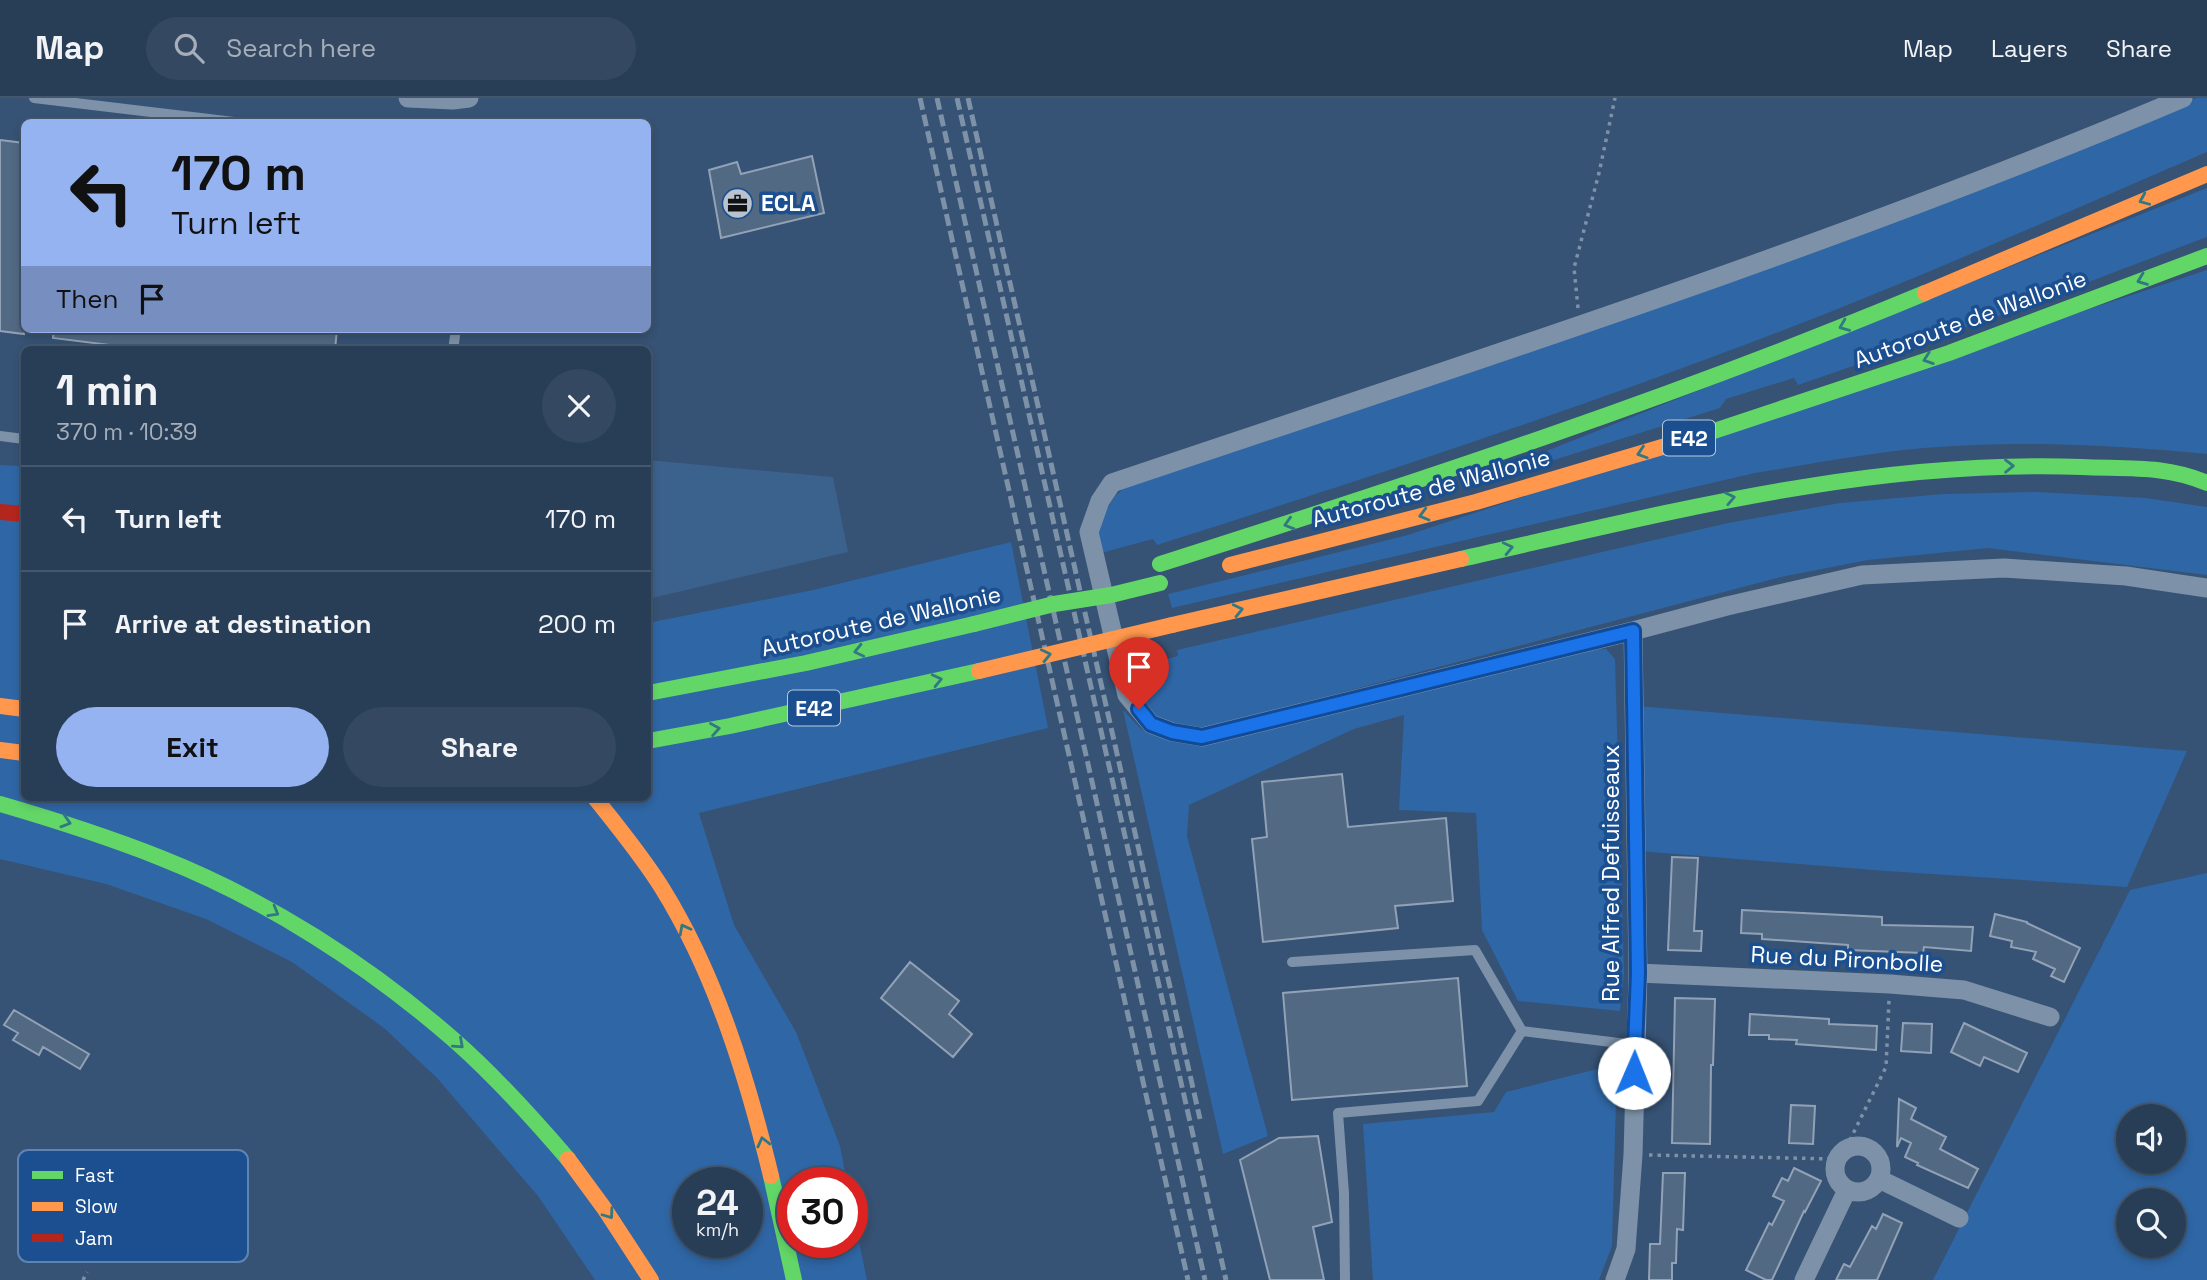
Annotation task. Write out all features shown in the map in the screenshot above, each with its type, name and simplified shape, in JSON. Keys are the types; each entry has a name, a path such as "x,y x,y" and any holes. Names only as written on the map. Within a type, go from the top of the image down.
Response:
{"highway":[{"path":"1154,566 1392,491 1744,365 1959,280 2207,173"},
{"name":"Autoroute de Wallonie","path":"1212,570 1512,491 1685,439 1824,395 1994,336 2207,256"},
{"name":"E42","path":"651,740 730,726 1774,489 1858,476 1941,468 2068,465 2180,473 2207,483"},
{"path":"2180,473 2207,471"},
{"path":"0,512 21,514"},
{"path":"1054,604 1124,575"},
{"name":"Autoroute de Wallonie","path":"651,692 806,663 1054,604 1167,582"},
{"path":"0,706 21,709"},
{"path":"0,750 21,753"},
{"path":"597,801 657,880 701,961 730,1028 767,1156 794,1280"},
{"path":"0,804 100,833 184,865 258,902 328,943 393,989 457,1042 525,1109 574,1166 620,1230 651,1280"}],"street":[{"path":"408,98 469,98"},
{"path":"2183,98 2062,148 1757,263 1112,483 1100,501 1088,532 1127,695 1151,724 1172,732 1202,737 1862,575 2004,568 2126,576 2207,588"},
{"name":"Rue Alfred Defuisseaux","path":"1615,1280 1626,1249 1633,1155 1638,973 1633,631"},
{"name":"Rue du Pironbolle","path":"1638,973 1890,984 1964,990 2050,1017"},
{"path":"1860,1146 1873,1152 1881,1164 1879,1179 1862,1192 1847,1190 1837,1180 1834,1166 1841,1154 1860,1146"},
{"path":"1879,1179 1959,1218"},
{"path":"1804,1280 1847,1190"}],"lane":[{"path":"34,98 209,119"},
{"path":"0,436 21,439"},
{"path":"1292,962 1475,950 1522,1031"},
{"path":"1522,1031 1635,1045"},
{"path":"1345,1280 1338,1113 1478,1101 1522,1031"}],"path":[{"path":"1575,327 1578,304 1574,268 1615,98"},
{"path":"1633,1155 1841,1154 1885,1067 1890,984"},
{"path":"83,1280 88,1272"}],"shaded area":[{"path":"2196,98 2207,98 2207,152 1926,273 1681,369 1458,447 1157,545 1153,539 1097,554 1097,525 1115,496 1129,484 2089,143"},
{"path":"2207,188 2207,237 2004,314 1798,385 1794,378 1726,399 1720,408 1525,469 1524,460"},
{"path":"2207,270 2207,454 2031,444 1924,448 1861,456 1755,473 1172,608 1168,594 1408,535"},
{"path":"651,460 833,477 848,552 651,598"},
{"path":"0,465 21,466 21,801 651,801 651,622 813,590 1011,542 1048,728 699,813 734,925 796,1032 840,1146 844,1167 777,1167 777,1258 862,1258 867,1280 595,1280 538,1196 437,1078 384,1028 292,962 206,919 106,884 0,859"},
{"path":"2037,492 2146,498 2207,507 2207,575 1988,548 1868,560 1781,577 1199,730 1156,718 1136,694 1125,670 1178,656 1177,650 1728,523 1840,503 1943,494"},
{"path":"1606,649 1615,659 1624,974 1620,1011 1518,1001 1482,930 1476,813 1399,810 1404,715 1354,729 1189,805 1187,836 1268,1136 1223,1154 1123,710 1142,730 1174,741 1576,650"},
{"path":"1625,705 2187,751 2127,887 1639,851"},
{"path":"2207,873 2207,1280 1933,1280 2130,890"},
{"path":"1617,1064 1612,1246 1599,1280 1373,1280 1363,1124 1494,1112 1506,1092"}],"building":[{"path":"0,140 21,143 21,333 24,334 0,331"},
{"path":"812,156 824,213 721,238 709,170 737,162 741,174"},
{"path":"54,333 337,333 335,346 118,346 53,338"},
{"path":"1342,774 1348,827 1446,818 1453,901 1395,906 1398,928 1263,942 1252,839 1267,837 1262,782"},
{"path":"1672,857 1698,858 1694,931 1702,931 1701,951 1668,950"},
{"path":"1742,910 1882,917 1882,925 1973,927 1971,951 1924,947 1923,953 1848,950 1848,945 1762,939 1762,934 1741,933"},
{"path":"1995,914 2027,922 2080,948 2064,982 2051,976 2055,969 2033,959 2036,952 2011,947 2012,941 1990,936"},
{"path":"910,962 959,1001 949,1014 972,1034 953,1057 881,998"},
{"path":"1458,978 1467,1086 1292,1100 1283,993"},
{"path":"1675,998 1715,999 1710,1144 1672,1143"},
{"path":"14,1010 89,1054 80,1069 43,1047 39,1055 13,1040 18,1033 4,1025"},
{"path":"1750,1014 1829,1019 1829,1024 1877,1026 1876,1050 1796,1044 1797,1040 1749,1035"},
{"path":"1903,1023 1932,1024 1931,1053 1901,1051"},
{"path":"1964,1023 2027,1053 2018,1072 1984,1057 1980,1066 1951,1052"},
{"path":"1899,1099 1916,1108 1911,1119 1946,1137 1940,1149 1978,1169 1968,1188 1905,1157 1911,1143 1901,1138 1897,1147"},
{"path":"1791,1105 1815,1106 1813,1144 1789,1143"},
{"path":"1318,1136 1332,1222 1313,1227 1324,1280 1270,1280 1240,1160 1279,1138"},
{"path":"1794,1168 1821,1181 1772,1280 1766,1280 1746,1270 1769,1223 1772,1225 1784,1201 1773,1196 1782,1178 1788,1181"},
{"path":"1663,1173 1685,1173 1683,1230 1677,1229 1676,1263 1672,1263 1672,1280 1649,1280 1650,1244 1660,1244"},
{"path":"1883,1214 1902,1223 1877,1280 1836,1280 1844,1264 1850,1267 1872,1226 1876,1229"}],"railway":[{"path":"920,98 1188,1280"},
{"path":"937,98 1205,1280"},
{"path":"957,98 1226,1280"},
{"path":"968,98 1200,1119"}],"traffic: fast":[{"path":"1696,437 1949,353 2207,256"},
{"path":"1160,564 1546,437 1736,368 1925,293"},
{"path":"1461,559 1769,493 1846,480 1924,472 2003,467 2130,468 2176,473 2207,483"},
{"path":"974,624 1054,604 1111,595 1160,583"},
{"path":"651,692 806,663 974,624"},
{"path":"651,740 730,726 979,671"},
{"path":"0,804 161,858 278,914 315,937 387,986 454,1040 513,1097 568,1159"},
{"path":"771,1176 794,1280"}],"traffic: slow":[{"path":"1925,293 2207,174"},
{"path":"1230,565 1476,502 1696,437"},
{"path":"1172,625 1461,559"},
{"path":"979,671 1172,625"},
{"path":"0,706 21,709"},
{"path":"0,750 21,753"},
{"path":"597,801 662,888 698,956 714,991 740,1064 771,1176"},
{"path":"568,1159 651,1280"}],"traffic: jam":[{"path":"0,512 21,514"}],"place":[{"name":"ECLA","path":"738,203"}],"route":[{"path":"1139,709 1151,724 1172,732 1202,737 1633,631 1638,973 1634,1073"}]}
